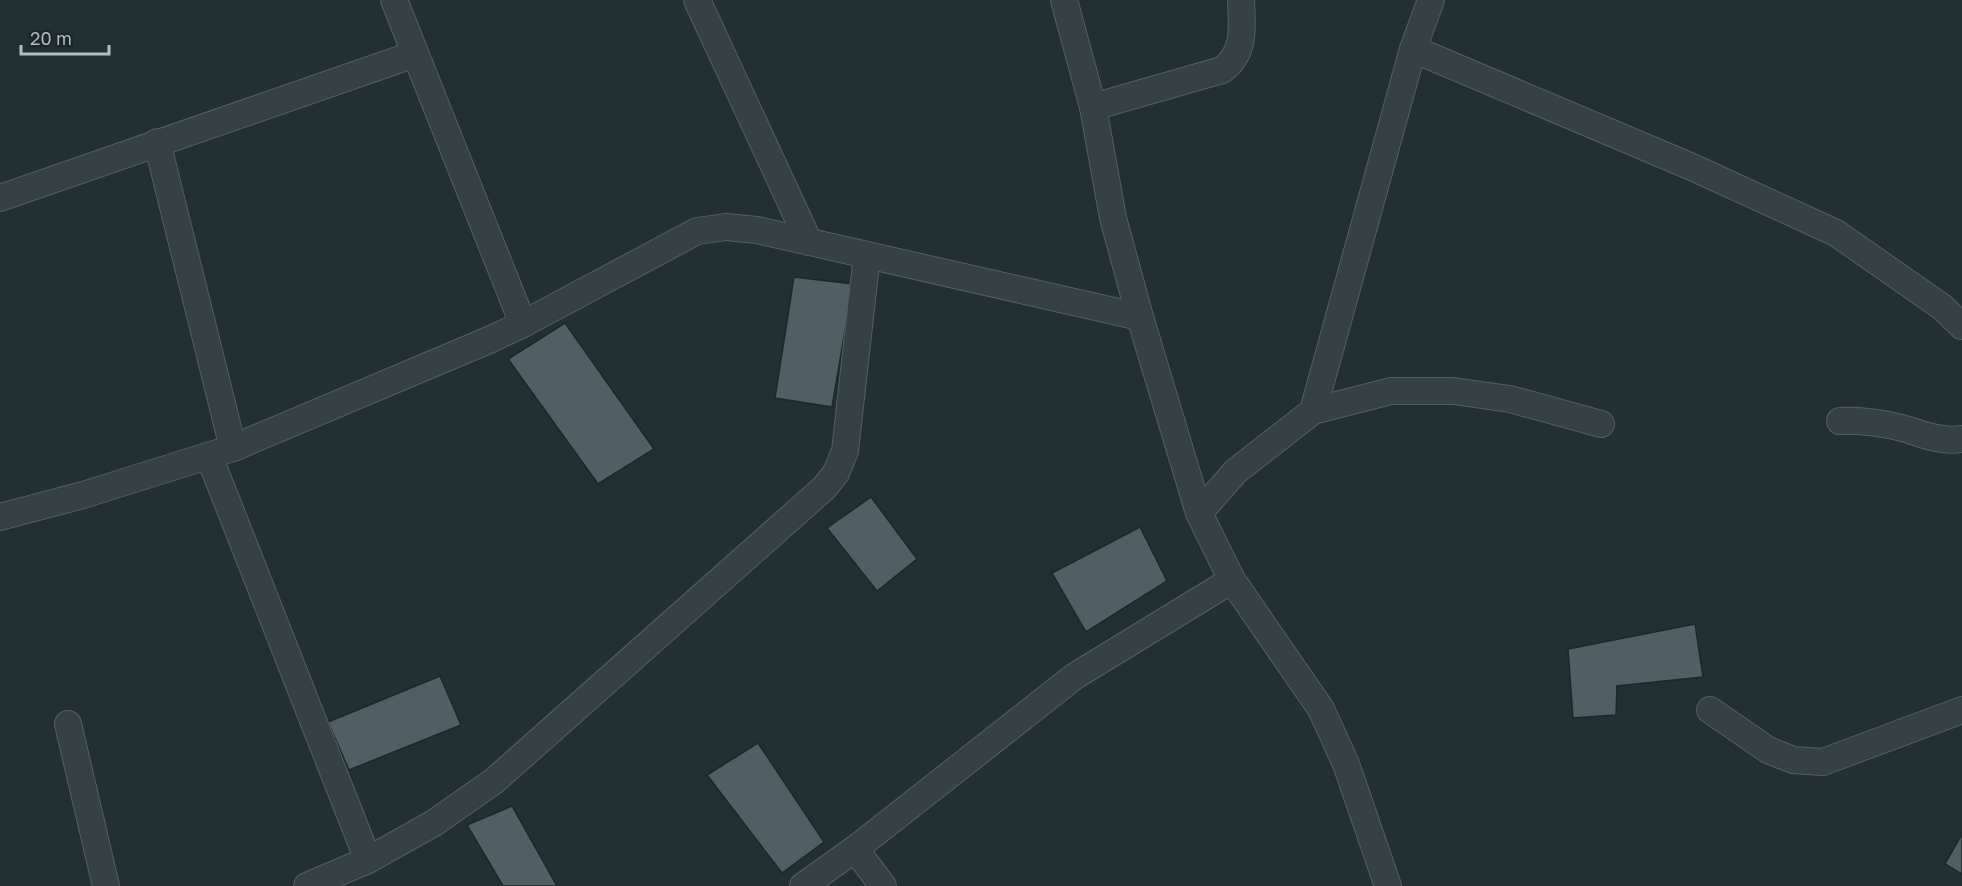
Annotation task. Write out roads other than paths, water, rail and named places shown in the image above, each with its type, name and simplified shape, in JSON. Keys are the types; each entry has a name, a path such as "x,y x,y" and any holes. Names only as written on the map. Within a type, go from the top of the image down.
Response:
{"street":[{"path":"394,0 523,324"},
{"path":"697,0 810,242"},
{"path":"1064,0 1093,107 1113,218 1199,513 1232,579 1321,709 1346,764 1388,886"},
{"path":"1093,107 1221,70 1232,62 1238,51 1242,32 1241,0"},
{"path":"1313,411 1413,49 1431,0"},
{"path":"1413,49 1692,167 1836,233 1942,307 1962,326"},
{"path":"0,198 415,54"},
{"path":"157,142 221,452 368,860"},
{"path":"0,517 83,495 221,452 489,340 697,231 726,227 757,230 1140,316"},
{"path":"307,886 368,860 434,823 494,781 824,488 836,473 845,451 867,255"},
{"path":"1199,513 1236,471 1313,411 1391,391 1453,392 1510,399 1601,424"},
{"path":"1840,421 1856,420 1901,428 1935,439 1949,441 1962,439"},
{"path":"804,886 855,849 1075,676 1232,579"},
{"path":"1710,710 1768,750 1793,760 1823,762 1962,710"},
{"path":"68,724 106,886"},
{"path":"855,849 884,886"}]}
